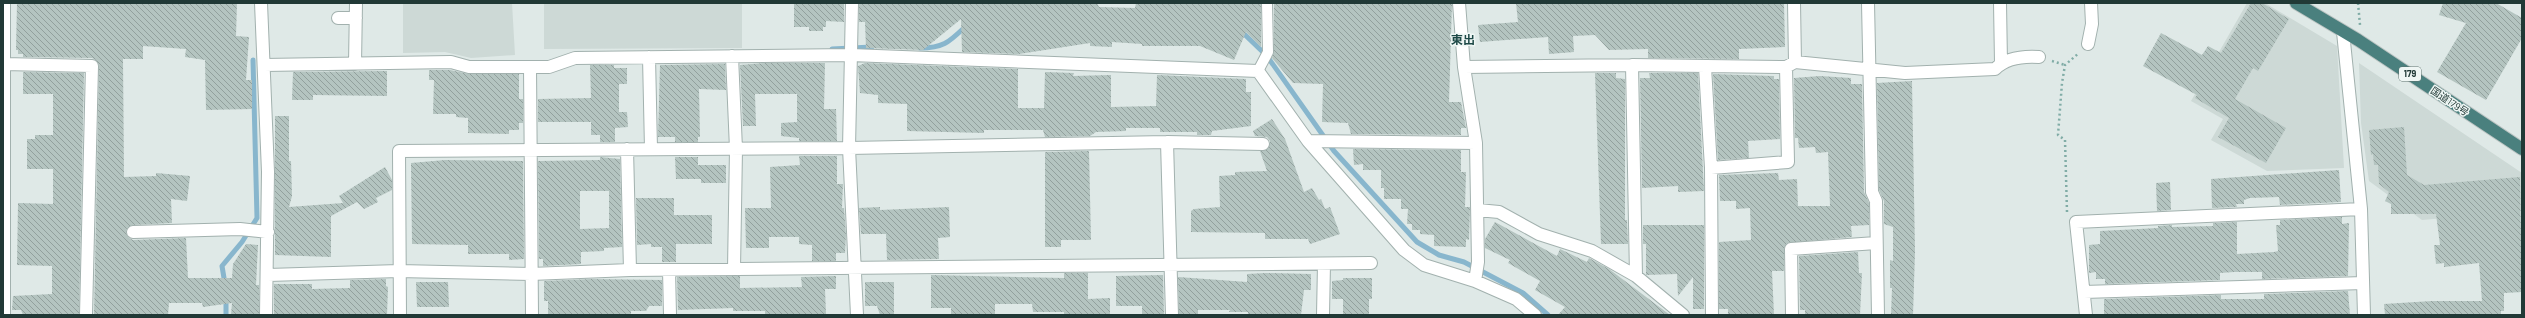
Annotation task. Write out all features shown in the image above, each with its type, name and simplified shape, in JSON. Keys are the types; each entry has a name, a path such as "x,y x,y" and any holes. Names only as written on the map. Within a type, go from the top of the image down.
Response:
{"highway":[{"name":"国道179号","path":"2296,3 2358,40 2522,149"}],"street":[{"path":"4,3 4,315"},
{"path":"261,3 268,172 268,275 266,315"},
{"path":"356,3 356,58"},
{"path":"852,3 849,148 856,267 857,315"},
{"path":"1460,3 1464,67 1476,143 1478,262 1475,281"},
{"path":"1711,168 1788,162 1790,65 1794,3"},
{"path":"1868,3 1872,192 1876,201 1878,315"},
{"path":"2000,3 2001,63"},
{"path":"2088,44 2092,24 2091,3"},
{"path":"338,18 356,18"},
{"path":"2343,32 2361,209 2364,315"},
{"path":"264,65 356,58 452,62 469,67 549,67 575,58 851,55 1258,71 1308,141 1404,250 1424,265 1475,281 1516,299 1535,315"},
{"path":"732,56 736,149 734,269"},
{"path":"1464,67 1632,65 1705,67 1790,65 1905,73 1995,69 2001,63 2027,56 2039,56"},
{"path":"649,57 651,149"},
{"path":"4,64 92,66 86,315"},
{"path":"1632,65 1636,276"},
{"path":"530,67 532,315"},
{"path":"1705,67 1711,168 1712,315"},
{"path":"1308,141 1335,140 1476,143"},
{"path":"1167,142 1172,315"},
{"path":"400,315 399,151 849,148 1167,142 1263,144"},
{"path":"627,150 630,270"},
{"path":"2086,315 2076,222 2361,209"},
{"path":"1478,210 1499,212 1538,234 1592,251 1636,276 1683,315"},
{"path":"132,232 240,229 268,232"},
{"path":"1792,315 1791,249 1876,243"},
{"path":"268,275 399,271 531,274 630,270 856,267 940,269 1371,263"},
{"path":"1323,315 1324,264"},
{"path":"669,270 670,315"},
{"path":"2084,292 2363,283"}],"lane":[{"path":"1258,71 1268,52 1267,3"}],"path":[{"path":"2358,3 2360,22 2358,40"},
{"path":"2076,222 2067,216 2065,140 2058,135 2065,65 2088,44"}],"shaded area":[{"path":"403,3 512,3 515,55 471,58 445,52 403,53"},
{"path":"544,3 742,3 742,48 544,49"},
{"path":"2247,3 2265,3 2337,46 2344,168 2267,171 2211,140 2223,119 2191,101"},
{"path":"2359,63 2522,173 2522,211 2422,220 2369,181 2361,123"}],"building":[{"path":"17,3 237,3 236,36 249,37 246,80 252,80 252,109 206,110 205,60 185,57 186,49 143,46 143,59 123,59 124,177 156,176 156,173 190,176 187,201 171,199 172,223 132,225 127,228 126,233 129,238 133,240 186,238 188,278 232,278 233,264 246,244 258,245 256,285 259,285 259,315 231,315 232,303 203,307 202,303 169,303 168,315 94,315 99,66 96,60 92,58 23,57 23,54 18,54 18,50 16,50"},
{"path":"794,3 844,3 844,22 826,21 826,27 823,27 823,31 809,31 809,27 794,27"},
{"path":"859,3 1097,3 1099,7 1135,8 1136,3 1261,3 1261,47 1246,32 1234,60 1200,46 1142,46 1142,44 1112,42 1112,47 1090,46 1090,43 1019,54 962,52 961,19 923,50 866,48 865,22 859,22"},
{"path":"1274,3 1452,3 1449,102 1461,102 1466,128 1461,128 1461,135 1351,134 1348,123 1322,122 1323,84 1293,83 1272,58 1274,52"},
{"path":"1516,3 1784,3 1785,47 1739,49 1739,59 1648,58 1648,49 1609,50 1595,35 1573,36 1574,52 1549,54 1548,37 1480,42 1478,25 1518,22"},
{"path":"2251,3 2262,3 2289,19 2258,71 2253,68 2235,99 2286,128 2266,163 2218,137 2229,118 2195,98 2197,95 2143,66 2161,33 2202,55 2208,46 2221,53"},
{"path":"2443,3 2496,3 2522,18 2522,38 2486,100 2437,72 2466,23 2439,15"},
{"path":"765,63 825,63 824,109 836,109 837,141 799,141 799,138 781,136 781,123 797,122 797,94 755,94 756,126 743,126 740,65"},
{"path":"865,63 1018,69 1018,108 1044,108 1045,72 1074,73 1073,76 1111,75 1111,107 1156,106 1157,75 1246,79 1246,92 1251,92 1251,126 1212,131 1211,135 1197,135 1197,132 1160,132 1160,128 1126,128 1126,131 1096,132 1090,136 1045,137 1043,130 984,130 984,133 907,131 907,104 878,103 878,95 860,93 858,66"},
{"path":"725,64 726,90 699,89 700,137 698,137 698,142 675,142 675,137 658,137 660,65"},
{"path":"590,65 614,65 614,68 627,68 627,84 619,84 619,112 627,112 628,127 615,128 615,142 600,142 600,135 591,135 591,122 538,122 538,99 591,98"},
{"path":"429,70 450,70 469,74 519,74 519,99 523,99 523,123 519,123 519,130 509,130 509,134 468,133 468,118 456,117 456,114 433,114 434,80 429,80"},
{"path":"387,71 387,96 313,95 313,100 292,100 293,72"},
{"path":"23,72 84,73 79,315 23,315 21,310 12,310 13,296 52,294 52,266 17,265 18,203 53,204 53,169 27,169 27,139 35,139 35,135 53,135 53,94 23,94"},
{"path":"1595,73 1616,73 1616,78 1625,79 1625,220 1627,220 1628,244 1601,244"},
{"path":"1649,73 1698,73 1704,191 1678,192 1678,186 1642,188 1640,78 1650,78"},
{"path":"1713,74 1774,76 1774,79 1779,79 1780,139 1748,141 1749,158 1718,160"},
{"path":"1820,76 1851,78 1851,84 1862,84 1864,192 1869,203 1869,225 1851,226 1852,237 1787,243 1784,249 1784,271 1772,271 1774,315 1728,315 1728,309 1719,309 1719,242 1751,240 1750,208 1736,209 1736,201 1720,201 1719,175 1778,173 1779,180 1797,179 1798,206 1830,206 1828,152 1816,153 1815,147 1799,148 1798,138 1795,138 1794,78"},
{"path":"1912,81 1915,252 1913,315 1891,315 1892,288 1890,288 1890,260 1893,261 1893,227 1884,224 1884,201 1879,190 1877,83"},
{"path":"275,116 289,116 289,161 291,161 292,196 289,207 343,203 339,196 385,167 392,180 392,190 376,198 378,202 364,209 357,202 331,216 331,257 275,255"},
{"path":"1272,119 1285,139 1304,192 1312,188 1319,200 1321,199 1325,209 1330,207 1340,234 1310,244 1308,239 1265,239 1265,233 1191,232 1191,211 1194,209 1220,207 1219,176 1235,175 1235,172 1267,171 1260,151 1269,148 1270,141 1267,137 1255,136 1253,131"},
{"path":"2404,127 2407,175 2424,185 2520,177 2522,292 2504,293 2504,311 2501,311 2501,315 2385,315 2384,304 2432,301 2482,301 2479,263 2444,267 2444,263 2436,264 2434,245 2440,245 2436,214 2391,214 2391,204 2385,201 2389,192 2379,184 2378,165 2374,165 2373,154 2371,155 2369,130"},
{"path":"1353,149 1461,150 1461,172 1466,172 1465,207 1470,207 1469,240 1466,239 1466,247 1434,246 1434,235 1420,234 1420,230 1412,230 1412,224 1407,224 1408,209 1401,209 1401,199 1384,199 1384,188 1381,188 1381,170 1363,170 1363,164 1354,165"},
{"path":"1089,151 1091,240 1061,240 1061,247 1045,247 1045,152"},
{"path":"799,156 837,156 837,184 843,184 842,208 844,208 846,235 845,253 836,253 836,261 812,261 812,245 799,244 799,237 769,237 769,248 746,248 745,208 771,208 770,167 800,165"},
{"path":"600,157 620,159 622,247 604,248 604,251 581,252 581,264 543,266 543,259 539,259 538,161 600,160","holes":["580,191 609,191 609,228 580,229"]},
{"path":"675,157 698,157 698,165 726,165 726,183 701,183 701,179 676,179"},
{"path":"445,160 523,161 524,259 509,260 509,254 468,254 468,245 412,244 411,163"},
{"path":"2339,170 2341,202 2280,205 2279,197 2250,198 2244,200 2244,204 2236,204 2237,207 2212,208 2211,179"},
{"path":"2170,182 2171,210 2157,211 2156,183"},
{"path":"636,198 674,198 674,215 712,215 712,244 676,244 676,262 662,262 662,247 651,247 651,244 637,245"},
{"path":"880,207 880,210 949,207 950,237 938,238 939,259 887,260 886,234 861,234 859,208"},
{"path":"2342,217 2342,224 2349,223 2348,276 2262,279 2262,272 2234,272 2220,273 2220,280 2105,284 2105,279 2096,279 2096,272 2089,273 2089,245 2100,244 2100,231 2158,228 2158,226 2172,225 2172,227 2213,226 2213,223 2237,222 2237,254 2274,252 2278,251 2276,225 2280,225 2280,220"},
{"path":"1495,222 1557,256 1560,249 1587,262 1589,258 1609,269 1670,315 1558,315 1565,307 1535,290 1540,281 1508,263 1510,260 1485,248 1485,239"},
{"path":"1643,225 1704,225 1704,309 1693,309 1693,277 1678,296 1677,274 1646,275 1646,244 1643,244"},
{"path":"1858,252 1859,273 1862,273 1860,315 1805,315 1805,310 1800,310 1799,256"},
{"path":"1064,273 1088,273 1088,299 1110,298 1110,315 1064,315 1064,312 1033,312 1032,304 995,304 995,315 951,315 951,308 931,308 931,275 1064,278"},
{"path":"1247,274 1311,274 1311,290 1304,290 1301,315 1248,315 1248,312 1229,312 1230,310 1198,310 1198,315 1179,315 1178,277 1247,282"},
{"path":"1163,275 1164,315 1142,314 1142,306 1116,306 1116,276"},
{"path":"740,276 740,288 802,287 801,277 836,276 836,289 825,289 826,314 765,315 765,311 733,311 733,308 678,310 677,277"},
{"path":"1343,278 1372,278 1372,299 1369,299 1369,315 1343,315 1343,299 1332,299 1332,281 1343,280"},
{"path":"386,279 386,286 388,287 387,315 274,315 274,284 312,284 312,289 350,288 350,280"},
{"path":"591,279 662,280 662,306 649,306 646,311 631,311 631,315 548,315 548,301 544,301 544,281"},
{"path":"416,282 448,282 449,307 417,307"},
{"path":"865,282 894,282 894,315 880,315 877,306 865,306"},
{"path":"2348,291 2350,315 2104,315 2104,299 2221,295 2221,299 2264,299 2264,294"}],"waterway":[{"path":"920,48 935,47 946,43 966,26"},
{"path":"1240,30 1267,56 1334,151 1417,242 1439,255 1464,262 1523,293 1548,315"},
{"path":"832,49 872,47"},
{"path":"225,284 222,266 242,242 257,218 253,60"},
{"path":"226,298 226,315"}],"district":[{"name":"東出","path":"1463,40"}]}
